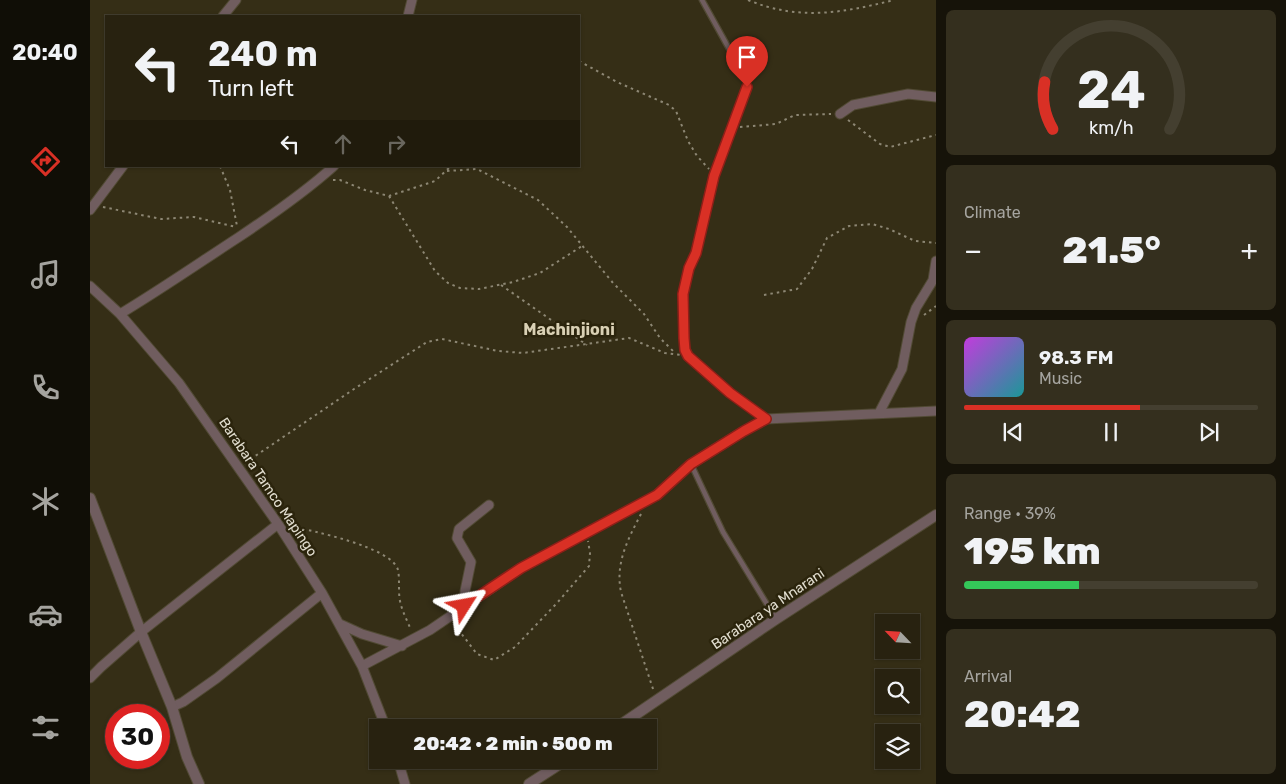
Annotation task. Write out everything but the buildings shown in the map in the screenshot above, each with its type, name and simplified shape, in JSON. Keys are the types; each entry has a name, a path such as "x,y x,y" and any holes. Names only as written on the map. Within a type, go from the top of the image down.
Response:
{"street":[{"path":"224,15 236,0"},
{"path":"408,15 412,0"},
{"path":"840,114 853,105 908,94 936,97"},
{"path":"92,208 122,167"},
{"path":"120,314 170,284 266,220 318,181 333,167"},
{"path":"880,413 902,369 911,322 916,308 933,280 936,261"},
{"name":"Barabara Tamco Mapingo","path":"90,286 120,314 179,383 278,524 340,624 362,666 383,719"},
{"path":"362,666 414,639 521,568 657,495 691,464 766,419 936,411"},
{"path":"90,498 141,632 172,706 187,757 198,784"},
{"path":"464,606 471,562 458,538 459,529 490,505"},
{"name":"Barabara ya Mnarani","path":"630,719 776,619 936,515"},
{"path":"90,678 101,666 141,632 278,524"},
{"path":"172,706 183,702 217,678 322,593"},
{"path":"340,624 362,634 402,646"},
{"path":"401,769 405,784"},
{"path":"529,784 552,769"}],"lane":[{"path":"702,0 747,81 747,87 714,176 696,253 689,268 683,294 685,350 688,356 730,393 766,419"},
{"path":"691,464 723,532 776,619"}],"path":[{"path":"748,0 761,6 798,14 815,14 865,7 894,0"},
{"path":"580,61 618,82 669,105 676,111 688,141 714,176"},
{"path":"733,126 744,127 776,124 795,115 840,114 880,144 890,147 936,135"},
{"path":"92,208 161,218 194,217 237,227 230,190 220,167"},
{"path":"318,181 340,180 365,190 389,196 435,180 451,167"},
{"path":"447,171 477,169 538,200 567,227 613,283 644,314 660,338 677,355"},
{"path":"389,196 435,272 448,283 460,288 479,289 514,282 540,273 582,246"},
{"path":"764,295 797,289 812,269 827,238 849,226 872,224 889,229 915,242 936,243"},
{"path":"501,285 587,345"},
{"path":"239,467 427,342 442,339 498,351 523,353 629,338 665,352 688,356"},
{"path":"641,513 620,562 618,578 657,701"},
{"path":"278,524 341,538 368,548 391,561 398,568 400,600 414,639"},
{"path":"448,617 477,654 494,660 515,647 588,566 590,553 586,534"}],"district":[{"name":"Machinjioni","path":"569,329"}],"route":[{"path":"464,606 521,568 657,495 691,464 766,419 730,393 688,356 685,350 684,338 683,294 689,268 696,253 714,176 747,87"}]}
